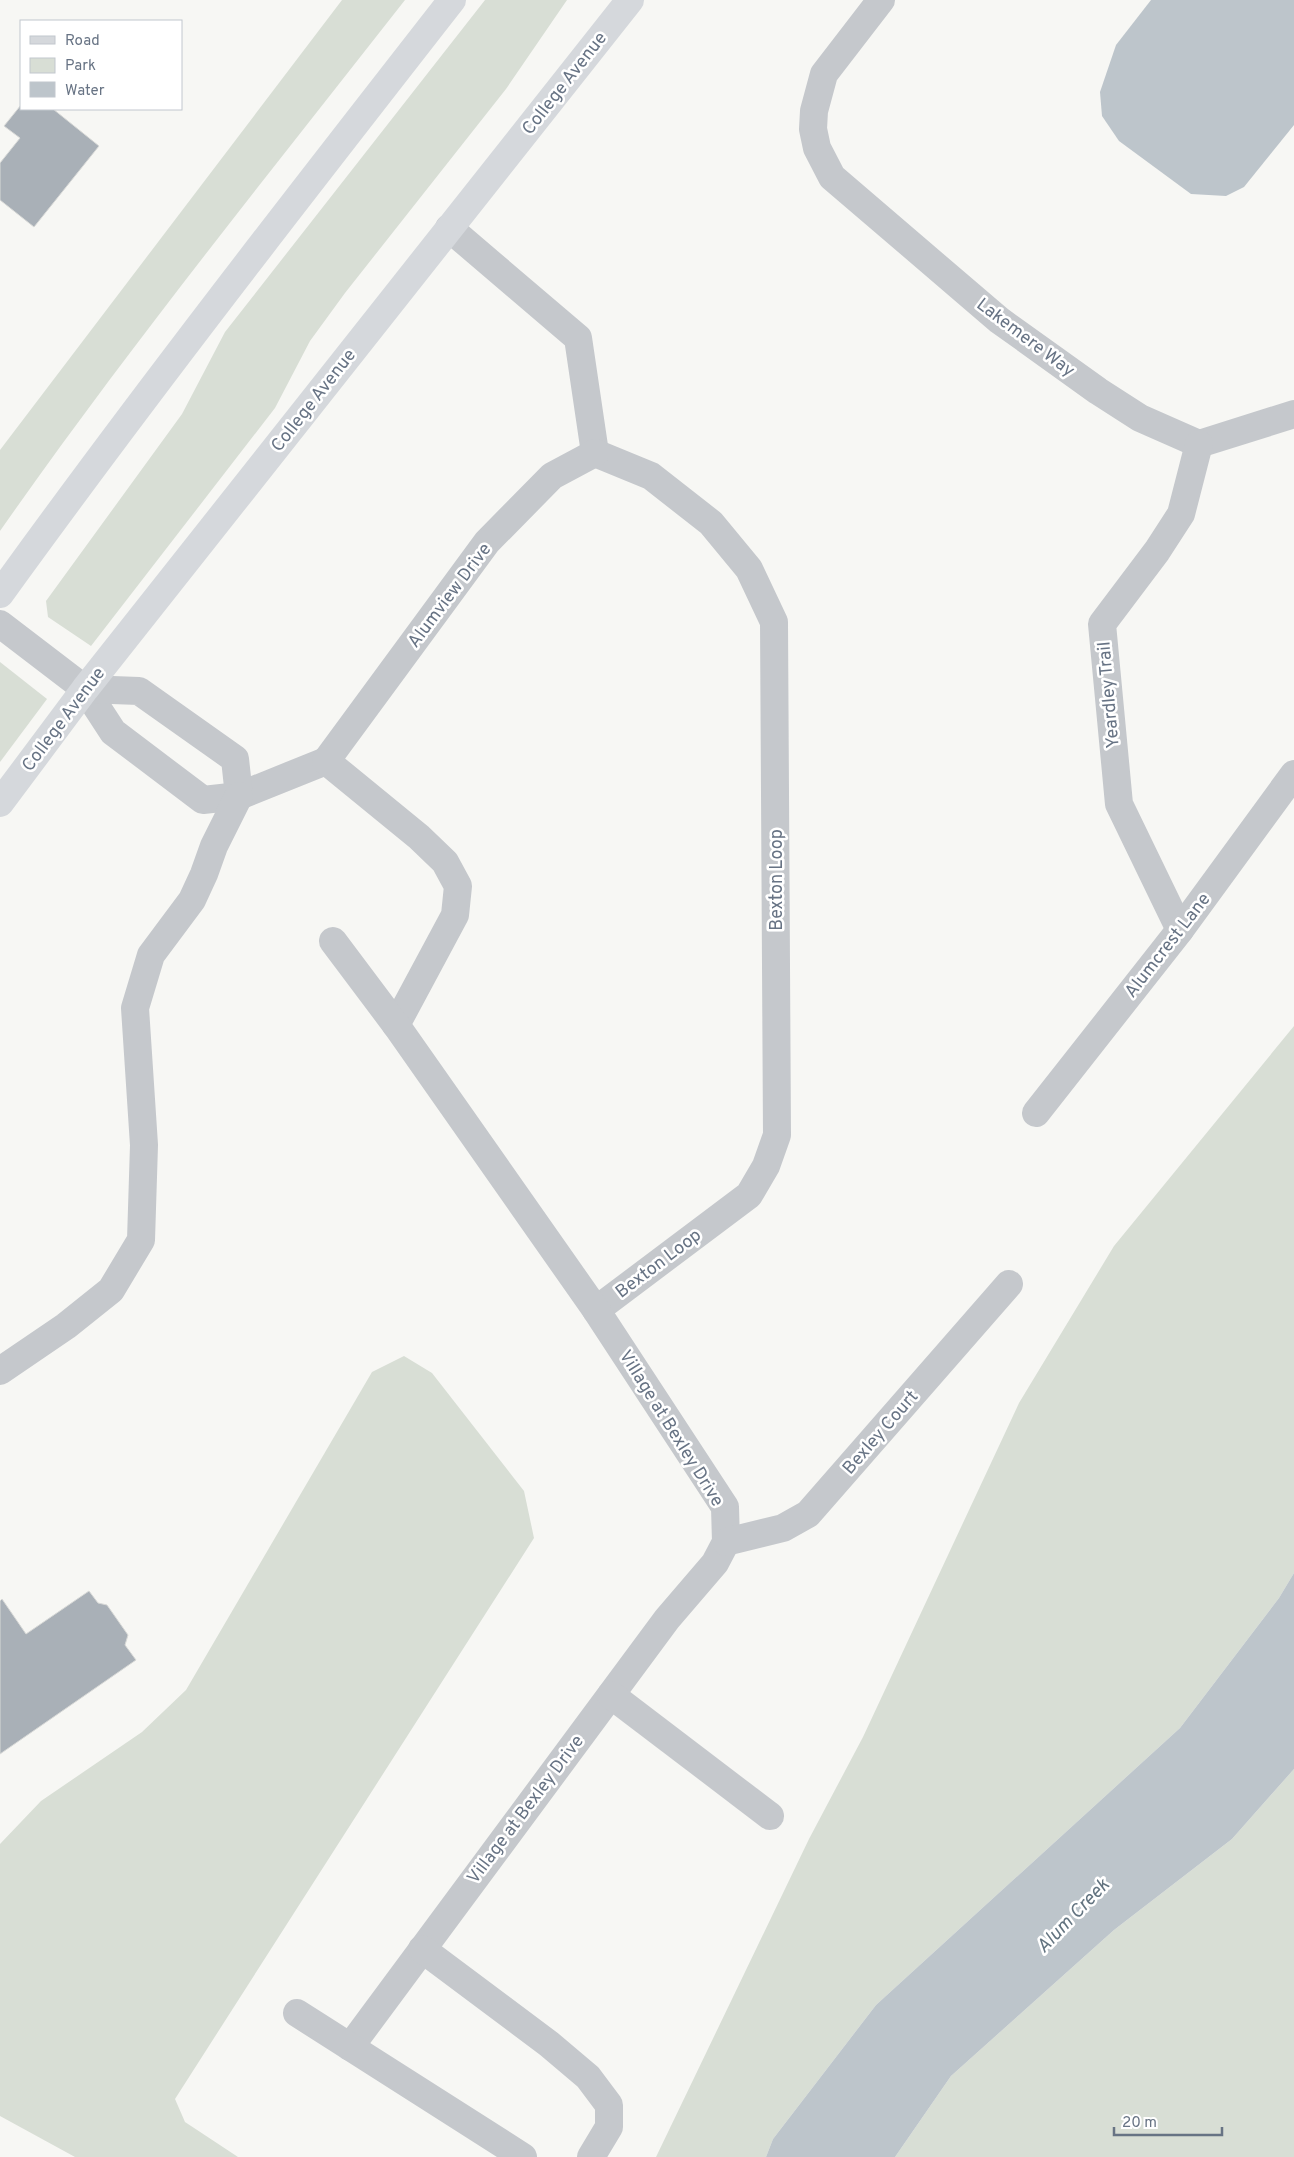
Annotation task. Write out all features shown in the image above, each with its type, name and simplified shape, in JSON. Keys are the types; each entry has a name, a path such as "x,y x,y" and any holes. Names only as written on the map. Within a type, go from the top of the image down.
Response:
{"main road":[{"path":"0,594 148,394 452,0"},
{"name":"College Avenue","path":"0,803 85,689 630,0"}],"street":[{"name":"Lakemere Way","path":"881,0 824,74 814,111 813,129 817,148 832,177 999,320 1098,391 1140,418 1199,444"},
{"path":"449,228 578,338 595,453"},
{"path":"1199,444 1294,414"},
{"name":"Yeardley Trail","path":"1180,930 1119,804 1102,624 1157,550 1181,514 1199,444"},
{"name":"Alumview Drive","path":"326,761 487,542 552,476 595,453"},
{"name":"Bexton Loop","path":"595,453 651,476 711,523 749,569 774,622 777,1125 777,1135 766,1166 749,1195 596,1310"},
{"path":"0,624 85,689 113,732 203,800 239,796 326,761 419,836 445,862 458,886 455,915 396,1025"},
{"path":"0,1372 66,1326 111,1290 141,1240 144,1145 135,1008 151,955 192,900 214,846 239,796 235,759 139,690 85,689"},
{"name":"Alumcrest Lane","path":"1036,1113 1180,930 1294,774"},
{"name":"Village at Bexley Drive","path":"333,941 396,1025 596,1310 724,1506 726,1542 715,1563 666,1619 350,2046"},
{"name":"Bexley Court","path":"726,1542 783,1528 808,1514 1009,1284"},
{"path":"610,1694 770,1816"},
{"path":"422,1949 549,2044 588,2077 609,2105 609,2127 591,2157"},
{"path":"297,2013 523,2157"}],"green space":[{"path":"342,0 405,0 148,329 0,531 0,450"},
{"path":"485,0 567,0 506,89 345,293 310,341 275,408 91,646 48,617 46,601 182,414 225,332"},
{"path":"0,662 47,699 0,762"},
{"path":"1294,1026 1294,1573 1279,1598 1180,1728 876,2005 773,2139 766,2157 656,2157 809,1839 863,1737 1019,1403 1114,1246"},
{"path":"404,1356 432,1373 524,1491 534,1538 175,2099 185,2122 238,2157 75,2157 0,2116 0,1844 41,1801 142,1732 186,1690 372,1372"},
{"path":"1294,1769 1294,2157 895,2157 951,2076 1114,1930 1232,1839"}],"water":[{"path":"1151,0 1294,0 1294,125 1244,187 1226,196 1191,194 1119,141 1102,116 1100,92 1116,45"},
{"name":"Alum Creek","path":"1294,1573 1294,1769 1232,1839 1114,1930 951,2076 895,2157 766,2157 773,2139 876,2005 1180,1728 1279,1598"}],"building":[{"path":"20,106 20,110 54,110 99,146 34,227 0,200 0,163 20,138 4,126"},
{"path":"89,1591 98,1603 107,1605 128,1635 125,1645 136,1660 0,1754 0,1601 2,1599 26,1634"}]}
